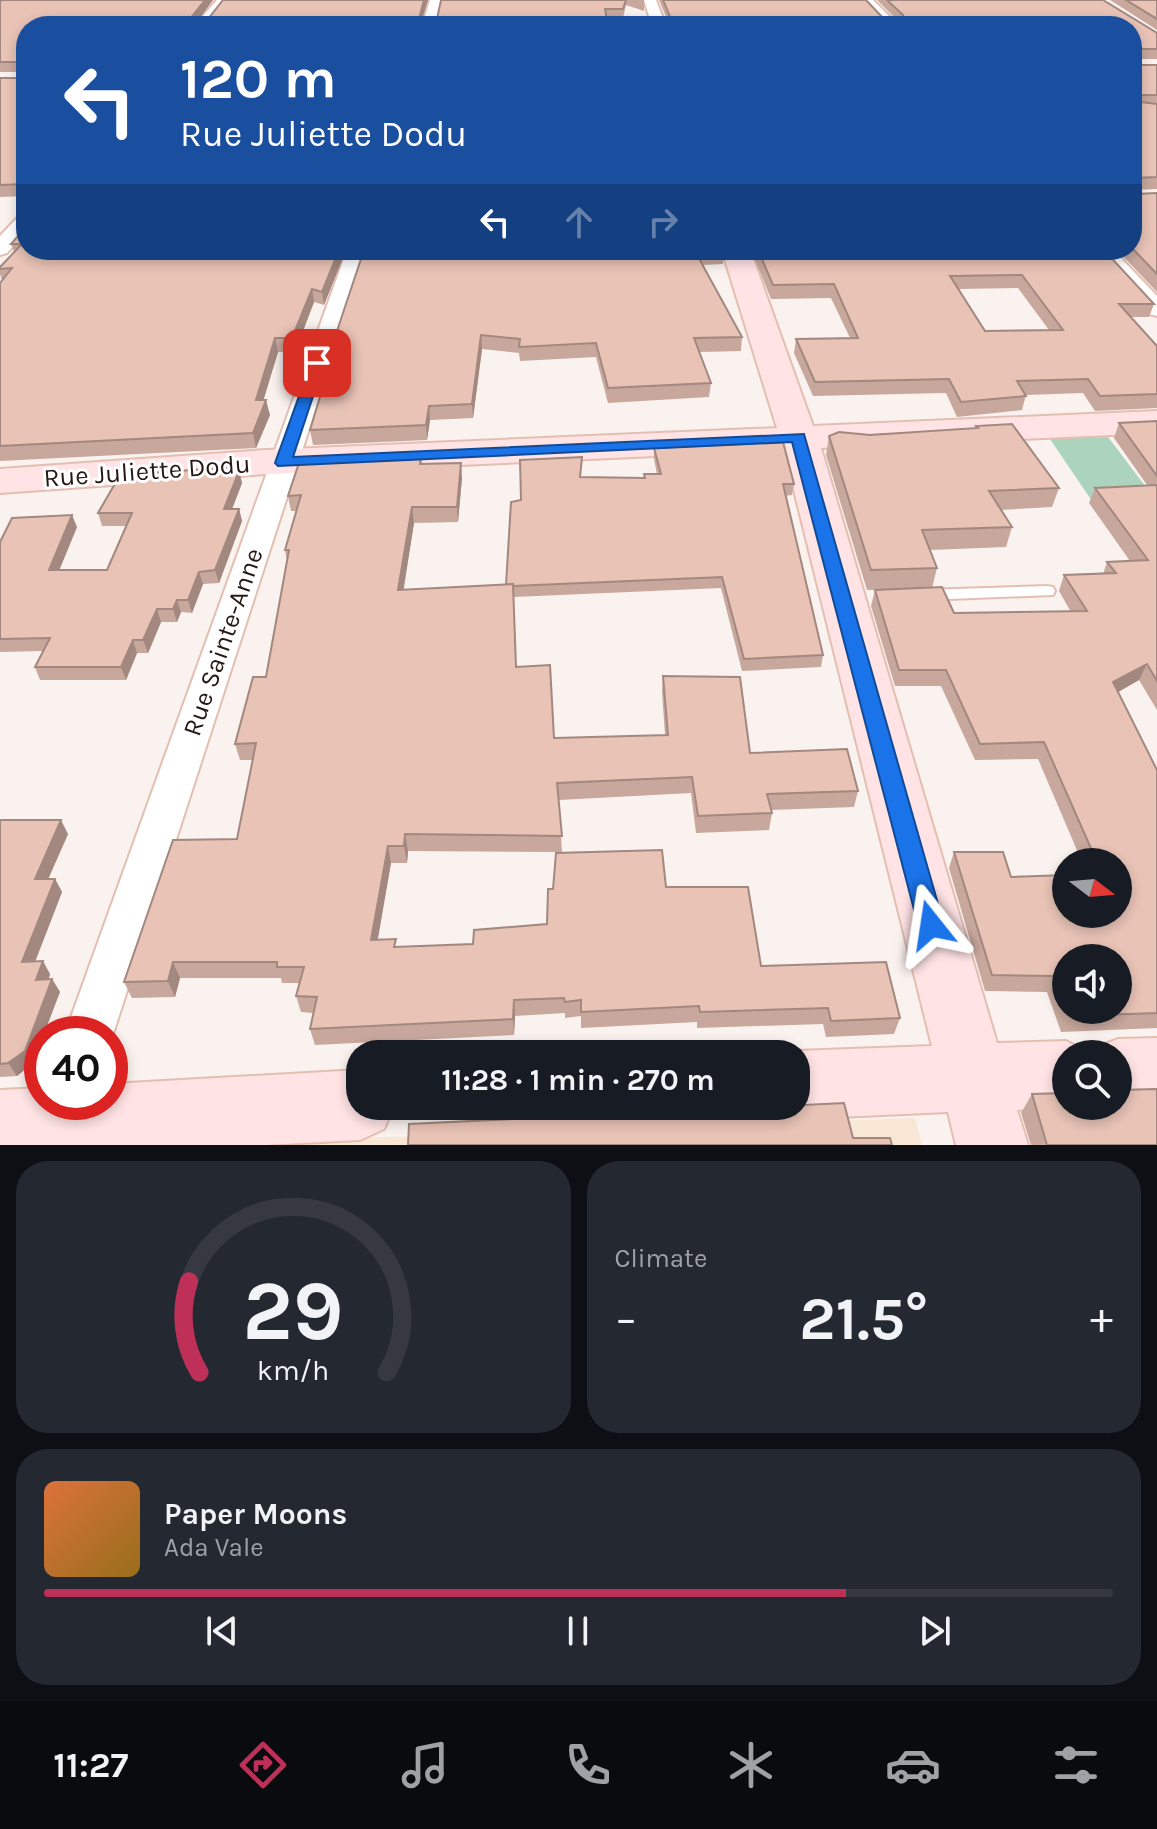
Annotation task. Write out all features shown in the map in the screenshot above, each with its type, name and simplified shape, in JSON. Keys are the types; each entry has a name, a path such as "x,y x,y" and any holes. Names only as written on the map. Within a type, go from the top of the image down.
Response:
{"street":[{"path":"210,16 224,0"},
{"path":"866,0 882,16"},
{"path":"0,249 16,231"},
{"name":"Rue Sainte-Anne","path":"95,1016 354,260"},
{"path":"739,260 852,598 972,1077 992,1145"},
{"path":"1110,260 1157,309"},
{"name":"Rue Juliette Dodu","path":"0,481 283,463 1157,422"},
{"path":"1132,1072 1157,1071"},
{"path":"810,1084 1052,1074"},
{"path":"43,1123 346,1106"}],"lane":[{"path":"907,596 1047,591"}],"shaded area":[{"path":"915,1118 922,1145 164,1145"}],"green space":[{"path":"1108,437 1155,499 1092,501 1050,439"}],"building":[{"path":"205,0 192,16 16,16 16,62 0,62 0,1"},
{"path":"223,0 424,0 420,16 210,16"},
{"path":"441,0 626,0 623,9 605,9 606,16 438,16"},
{"path":"663,0 866,0 881,16 670,16"},
{"path":"887,0 1103,0 1129,16 903,16"},
{"path":"1126,0 1157,0 1157,19"},
{"path":"1142,24 1157,33 1157,49 1142,49"},
{"path":"1142,65 1157,65 1157,95 1142,95"},
{"path":"0,78 16,78 16,184 0,185"},
{"path":"1142,102 1157,104 1157,177 1142,178"},
{"path":"1157,193 1157,274 1142,258 1142,194"},
{"path":"16,250 16,260 335,260 322,292 312,289 292,338 275,338 256,400 266,400 253,433 0,446 0,283 12,268 0,267"},
{"path":"361,260 700,260 742,337 694,338 711,383 608,388 596,343 519,347 520,339 481,335 472,404 429,406 426,425 310,430 338,337 335,337"},
{"path":"762,260 1113,260 1154,304 1119,304 1157,346 1157,394 1100,396 1088,379 1017,381 1026,396 961,402 949,379 815,382 796,339 858,338 834,284 773,285","holes":["1022,275 1063,330 985,331 950,276"]},
{"path":"1157,421 1157,476 1119,423"},
{"path":"1012,424 1059,488 989,491 1012,527 922,530 937,568 871,570 829,436 839,432 870,435"},
{"path":"783,442 794,484 783,484 823,655 744,659 722,577 506,585 511,502 521,500 520,460 582,457 580,477 645,478 644,474 661,474 654,448"},
{"path":"421,454 420,464 461,463 457,507 412,507 398,590 513,584 516,667 550,665 554,738 668,735 663,676 740,677 750,753 847,749 858,791 767,794 772,813 698,816 692,777 557,783 562,836 405,834 404,846 388,846 371,940 396,939 394,947 473,944 474,930 547,924 548,889 553,889 556,853 662,850 666,887 748,887 761,966 886,962 900,1018 831,1021 828,1008 700,1012 699,1006 581,1012 581,1000 565,1002 564,998 514,1000 513,1019 310,1029 317,997 296,996 304,967 277,967 277,962 173,962 168,981 124,982 173,840 237,839 256,743 235,744 253,677 266,677 289,550 285,550 301,495 288,496 300,460"},
{"path":"235,467 239,471 224,509 239,509 215,570 199,572 188,600 177,600 173,609 157,609 143,640 133,640 121,667 35,667 50,638 0,639 0,542 12,518 72,515 49,570 107,570 132,513 98,513 120,475"},
{"path":"1157,485 1157,681 1147,664 1113,682 1157,770 1157,1013 1132,1014 1132,944 1052,944 1052,976 992,975 954,852 1003,852 1011,877 1052,876 1052,928 1132,928 1132,848 1091,848 1044,742 980,744 946,670 899,670 875,590 942,587 954,613 1087,611 1064,575 1116,573 1107,562 1148,560 1095,488"},
{"path":"0,820 61,820 35,879 55,879 22,962 43,961 36,980 52,979 38,1016 24,1016 24,1052 8,1063 0,1064"},
{"path":"1157,1089 1157,1145 1047,1145 1032,1094 1052,1093 1052,1120 1132,1120 1132,1090"},
{"path":"844,1103 853,1138 890,1138 892,1145 408,1145 409,1124 492,1120 810,1120 810,1105"}],"route":[{"path":"317,363 283,463 798,437 931,925"}]}
